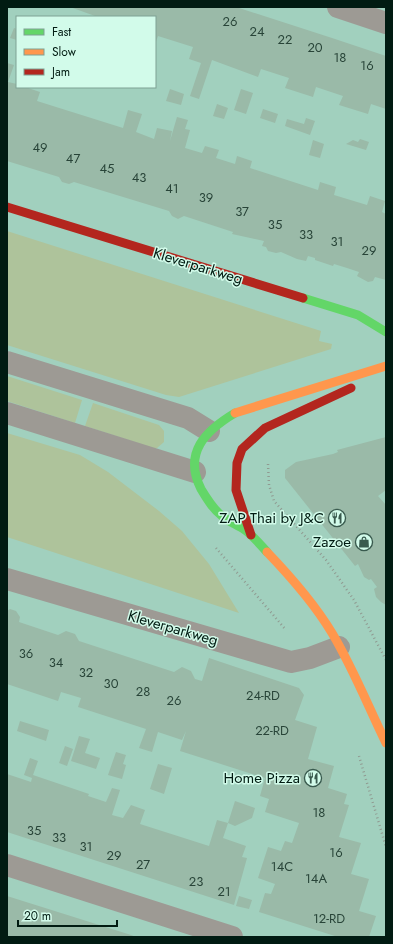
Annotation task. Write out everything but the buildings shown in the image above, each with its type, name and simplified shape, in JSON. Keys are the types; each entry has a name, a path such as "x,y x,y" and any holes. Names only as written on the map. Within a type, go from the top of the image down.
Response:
{"street":[{"path":"338,7 386,23"},
{"name":"Kleverparkweg","path":"7,207 358,315 386,332"},
{"path":"7,362 188,418 209,430"},
{"path":"386,366 239,410 209,430 196,456 195,472 206,498 222,516 251,535 302,591 339,647 386,743"},
{"path":"251,535 236,490 237,463 242,449 265,428 386,372"},
{"path":"7,413 195,472"},
{"name":"Kleverparkweg","path":"7,579 291,662 310,658 339,647"},
{"path":"7,865 232,937"}],"path":[{"path":"268,462 270,485 274,501 326,560 354,600 386,660"}],"green space":[{"path":"7,231 321,331 319,341 332,344 331,349 179,397 166,395 7,345"},
{"path":"7,376 82,400 75,423 7,401"},
{"path":"93,403 159,425 164,431 164,442 157,448 153,448 85,426"},
{"path":"7,433 80,455 108,472 159,511 182,531 209,564 239,613 7,537"}],"traffic: fast":[{"path":"303,298 358,315 386,332"},
{"path":"235,413 214,427 200,444 194,464 196,476 201,489 216,510 225,518 248,532 267,552"}],"traffic: slow":[{"path":"235,413 386,366"},
{"path":"267,552 302,591 318,611 332,633 354,673 386,743"}],"traffic: jam":[{"path":"7,207 303,298"},
{"path":"251,535 236,490 237,463 242,449 265,428 351,388"}],"place":[{"name":"ZAP Thai by J&C","path":"337,518"},
{"name":"Zazoe","path":"364,542"},
{"name":"Home Pizza","path":"313,778"}]}
